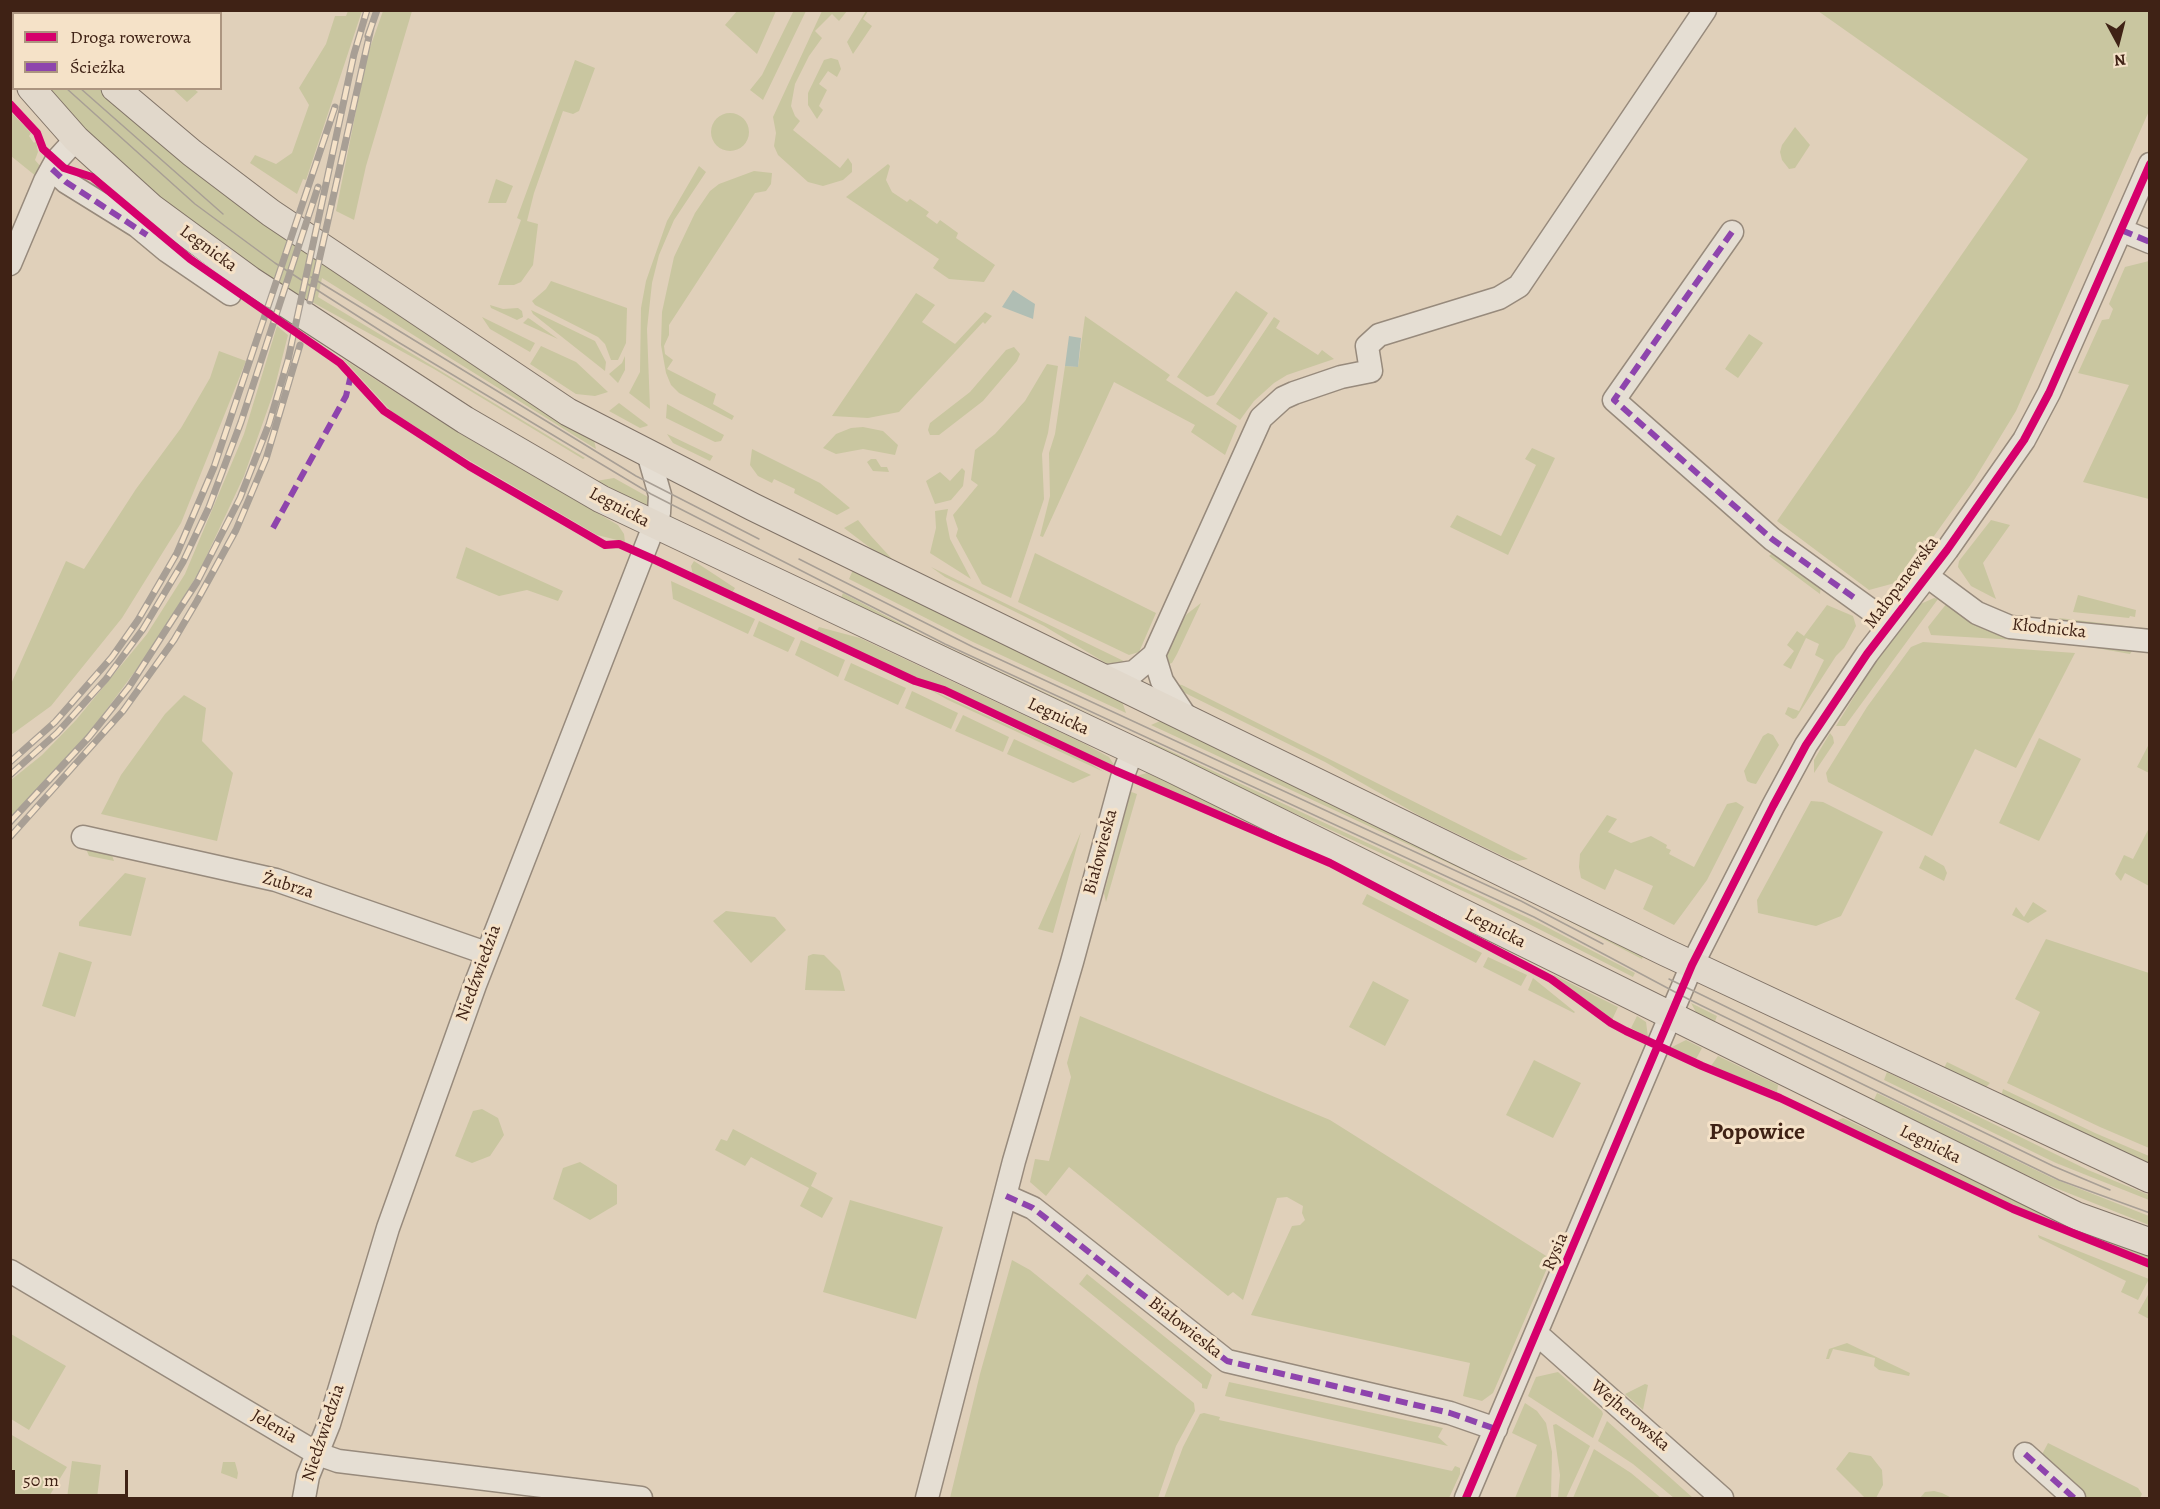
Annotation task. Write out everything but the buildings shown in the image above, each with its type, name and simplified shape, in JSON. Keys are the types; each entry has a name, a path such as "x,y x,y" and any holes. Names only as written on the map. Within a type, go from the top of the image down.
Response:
{"main road":[{"name":"Legnicka","path":"33,90 76,139 152,208 263,288 465,420 538,464 655,526 1370,866 1670,1017 2077,1216 2150,1242"},
{"path":"117,90 219,173 348,266 560,407 753,507 1692,965 2150,1179"}],"street":[{"path":"1101,678 1134,672 1154,655 1261,418 1283,398 1294,393 1341,377 1371,371 1367,346 1379,335 1499,298 1519,286 1705,10"},
{"path":"10,264 51,169 76,139"},
{"name":"Małopanewska","path":"1670,1017 1692,965 1791,771 1855,671 1994,486 2024,440 2049,393 2150,164"},
{"path":"51,169 66,182 137,226 167,251 230,294"},
{"path":"2121,230 2150,242"},
{"path":"1732,232 1614,400 1772,539 1890,624"},
{"name":"Niedźwiedzia","path":"304,1498 308,1476 318,1454 388,1228 486,953 655,526 659,513 660,495 648,453"},
{"name":"Kłodnicka","path":"1926,576 1977,613 2010,627 2150,641"},
{"path":"1154,655 1161,681 1188,720"},
{"name":"Białowieska","path":"927,1498 1006,1196 1119,787 1132,752"},
{"name":"Żubrza","path":"83,837 276,880 486,953"},
{"name":"Rysia","path":"1466,1498 1670,1017"},
{"name":"Białowieska","path":"1006,1196 1033,1208 1227,1361 1450,1413 1496,1429"},
{"name":"Jelenia","path":"10,1271 318,1454 338,1461 641,1498"},
{"name":"Wejherowska","path":"1537,1334 1722,1498"},
{"path":"2025,1455 2074,1498"}],"shaded area":[{"path":"794,10 806,11 763,100 750,90 762,75"},
{"path":"10,11 15,12 12,12 12,52"},
{"path":"348,11 362,11 306,180 303,179 297,194 250,163 255,155 276,164 292,153 309,105 299,88 326,44 335,16 346,16"},
{"path":"383,11 412,11 366,166 354,220 336,211 367,56"},
{"path":"737,11 776,11 757,54 725,25"},
{"path":"822,11 847,11 839,21 832,14 815,31 822,38 809,56 795,84 791,106 800,121 793,130 840,168 848,158 852,164 852,172 843,180 823,186 808,182 778,155 774,146 776,133 773,117"},
{"path":"868,11 863,19 872,26 853,54 847,42"},
{"path":"1818,11 2149,11 2149,111 2016,411 1974,480 1929,543 1924,540 1895,583 1869,590 1777,521 2028,159"},
{"path":"831,58 838,60 841,69 837,77 828,71 819,84 827,90 819,106 823,110 817,119 808,105 808,93 824,60"},
{"path":"575,60 595,68 579,111 573,114 563,111 534,193 527,221 538,224 533,265 521,282 514,285 498,285 521,220 517,218"},
{"path":"45,90 101,90 142,126 594,440 596,449 322,278 318,297 585,458 583,459 434,369 270,279 151,191"},
{"path":"174,90 198,92 187,102"},
{"path":"10,111 31,133 29,136 34,143 36,141 38,152 35,160 41,167 37,177 11,156"},
{"path":"730,113 743,119 749,132 743,145 730,151 717,145 711,132 717,119"},
{"path":"1795,127 1810,145 1795,168 1789,169 1782,160 1780,152 1782,145"},
{"path":"888,164 890,166 886,180 892,192 907,202 910,199 929,212 926,216 937,224 940,220 958,233 956,238 995,265 984,282 949,279 933,268 939,259 846,197"},
{"path":"699,166 706,172 674,220 659,255 652,283 647,329 650,409 629,393 640,372 641,308 646,281 667,221"},
{"path":"754,171 772,173 771,184 766,191 755,193 669,325 669,335 664,346 665,354 673,360 667,369 716,394 713,404 734,416 732,420 679,393 671,385 666,373 661,345 662,312 674,257 695,213 710,191 719,184"},
{"path":"496,179 513,186 506,203 488,203"},
{"path":"2150,261 2149,499 2083,482 2129,385 2078,373 2102,320 2109,319 2113,309 2109,304 2125,267"},
{"path":"551,281 627,308 626,343 618,360 611,360 605,344 598,337 535,305 532,301 546,289"},
{"path":"1013,290 1035,304 1033,319 1002,307"},
{"path":"1236,291 1268,313 1214,395 1207,397 1177,377"},
{"path":"916,293 935,305 922,322 955,344 985,312 992,316 985,324 983,322 899,412 868,418 832,416"},
{"path":"490,305 503,309 518,308 522,311 523,317 517,320 491,308"},
{"path":"531,310 595,341 606,362 605,371 533,314"},
{"path":"1085,316 1170,375 1166,380 1237,426 1225,455 1191,432 1195,425 1114,382 1043,537 1040,536 1050,496 1049,453 1055,434 1065,366 1078,367"},
{"path":"482,317 535,343 530,352 490,329"},
{"path":"1274,317 1280,321 1276,328 1318,355 1322,350 1334,359 1287,375 1274,383 1254,401 1240,420 1216,404"},
{"path":"528,318 530,319 558,339 523,323"},
{"path":"277,326 288,335 273,394 244,476 199,572 151,650 89,733 11,817 11,780 42,755 76,720 147,634 185,574 244,434"},
{"path":"1749,334 1763,343 1738,378 1725,369"},
{"path":"1069,336 1081,338 1078,367 1065,366"},
{"path":"541,346 576,362 608,392 595,396 576,394 530,364"},
{"path":"1014,347 1020,354 1017,361 983,401 939,435 930,435 928,430 930,423 970,392 1006,350"},
{"path":"219,351 246,361 181,523 122,618 51,706 11,735 11,684 66,561 84,569 136,489 181,428 210,378"},
{"path":"625,356 625,370 618,383 609,374 622,363"},
{"path":"342,358 459,433 618,525 624,534 625,542 597,535 455,452 391,411"},
{"path":"1047,364 1058,366 1048,433 1042,454 1044,499 1011,598 982,584 956,536 958,529 953,515 978,485 971,480 975,450 995,434 1025,401"},
{"path":"619,403 648,425 640,428 609,411"},
{"path":"667,404 724,435 721,441 715,442 666,418"},
{"path":"863,427 883,431 898,445 895,455 863,449 836,454 823,448 836,434 851,428"},
{"path":"667,434 713,456 710,461 673,443"},
{"path":"1532,448 1555,458 1508,555 1450,527 1457,515 1501,536 1536,465 1525,459"},
{"path":"752,449 820,483 850,508 837,515 794,493 795,489 774,479 772,483 758,476 750,465"},
{"path":"876,459 881,467 887,467 889,472 873,471 867,462"},
{"path":"962,468 965,471 963,486 951,500 935,504 926,481 940,472 950,481"},
{"path":"614,478 648,497 649,507 644,507 596,481"},
{"path":"948,509 946,519 950,539 971,579 930,553 936,528 935,511"},
{"path":"858,520 893,560 877,553 844,528"},
{"path":"1991,520 2010,525 1983,563 1996,599 1971,586 1958,567 1959,561"},
{"path":"466,547 563,591 558,601 527,590 499,596 456,578"},
{"path":"1774,552 1821,585 1820,594 1769,556"},
{"path":"1035,553 1156,613 1139,652 1129,655 1018,602"},
{"path":"694,561 735,588 732,593 693,575 691,566"},
{"path":"931,567 1134,666 1114,668 1044,626 945,577"},
{"path":"853,570 1122,701 1126,713 973,642 849,579"},
{"path":"671,581 755,619 748,634 673,599"},
{"path":"843,593 924,636 1115,725 840,600"},
{"path":"2078,595 2136,610 2135,617 2073,612"},
{"path":"1934,598 1938,599 1845,726 1836,726 1877,659 1916,606"},
{"path":"1201,603 1172,663 1166,665 1163,663 1170,639 1187,614"},
{"path":"1947,603 2134,648 2130,654 2068,643 1931,635 1928,627"},
{"path":"1827,605 1853,616 1856,626 1844,648 1836,656 1796,718 1793,719 1785,714 1788,707 1799,711 1824,660 1815,655 1819,644 1806,638 1791,669 1783,665 1794,651 1787,645 1797,631 1804,636"},
{"path":"2059,618 2143,628 2144,631 2061,622"},
{"path":"759,621 795,638 788,652 753,636"},
{"path":"819,627 860,638 1081,742 1109,757 1116,768 945,688 916,679 816,632"},
{"path":"801,640 845,660 838,677 795,655"},
{"path":"1923,642 2075,653 2016,768 1975,749 1932,836 1828,782 1826,773 1867,707 1911,647"},
{"path":"851,663 906,688 898,705 844,680"},
{"path":"1170,683 1182,685 1528,859 1518,861 1509,859 1420,816 1325,762 1185,693"},
{"path":"927,688 1088,762 1104,772 948,700"},
{"path":"912,691 958,713 951,729 905,708"},
{"path":"184,695 206,708 202,741 233,773 217,841 101,814 121,775 165,714"},
{"path":"963,715 1009,737 1003,752 955,731"},
{"path":"1160,721 1644,954 1642,959 1530,901 1151,725"},
{"path":"1768,733 1773,735 1779,745 1756,784 1751,783 1747,781 1744,771 1763,736"},
{"path":"1830,733 1834,743 1814,773 1814,760"},
{"path":"2039,738 2081,759 2039,841 1999,823"},
{"path":"1014,739 1091,775 1073,783 1007,754"},
{"path":"1149,741 1539,923 1635,973 1633,977 1478,898 1153,748"},
{"path":"2149,744 2149,773 2137,767"},
{"path":"1147,773 1299,844 1299,848 1136,776"},
{"path":"1126,790 1137,794 1106,902 1104,893 1128,802"},
{"path":"1811,801 1823,802 1883,832 1841,916 1816,926 1758,913 1757,900"},
{"path":"1736,802 1744,807 1707,880 1674,925 1643,909 1653,886 1615,869 1605,890 1581,878 1580,854 1607,815 1617,819 1608,832 1631,843 1651,836 1667,845 1666,848 1671,850 1669,854 1694,867 1727,804"},
{"path":"2149,828 2149,886 2125,873 2121,881 2115,874 2124,855 2133,859"},
{"path":"1081,832 1053,933 1038,929"},
{"path":"86,849 110,850 114,861 89,856"},
{"path":"1925,855 1944,866 1947,873 1944,881 1919,868"},
{"path":"125,873 146,878 131,936 79,926 79,922"},
{"path":"1367,894 1482,953 1476,963 1362,904"},
{"path":"2033,902 2047,911 2028,923 2012,915 2016,907 2024,917"},
{"path":"726,911 775,917 786,930 751,963 713,921"},
{"path":"2046,939 2149,973 2149,1148 2007,1083 2040,1012 2015,999"},
{"path":"59,952 92,962 75,1017 42,1006"},
{"path":"824,955 840,971 845,991 805,990 808,956"},
{"path":"1488,957 1527,975 1521,986 1483,967"},
{"path":"1554,976 1618,1007 1612,1020"},
{"path":"1533,978 1575,1012 1528,990"},
{"path":"1373,981 1409,1000 1385,1046 1349,1027"},
{"path":"1691,1003 1717,1016 1714,1024 1698,1016"},
{"path":"1080,1016 1330,1120 1551,1259 1493,1393 1482,1401 1463,1396 1470,1363 1251,1315 1292,1226 1300,1225 1305,1220 1302,1213 1303,1206 1287,1197 1277,1198 1243,1300 1233,1292 1228,1296 1069,1167 1046,1196 1030,1182 1035,1159 1049,1161 1071,1077 1067,1063"},
{"path":"1637,1016 1646,1022 1648,1037 1631,1028"},
{"path":"1686,1040 1702,1048 1695,1061 1670,1048"},
{"path":"1718,1056 1778,1085 1777,1092 1711,1066"},
{"path":"1534,1060 1581,1083 1553,1138 1506,1115"},
{"path":"1947,1062 1990,1083 1985,1088 1943,1070"},
{"path":"1887,1072 2088,1170 2149,1195 2149,1200 2056,1163 1884,1080"},
{"path":"2003,1089 2149,1156 2149,1167 2004,1100"},
{"path":"1877,1093 2052,1178 2149,1216 2149,1225 2048,1185 1873,1102"},
{"path":"482,1109 498,1118 504,1135 490,1156 472,1163 455,1156 473,1111"},
{"path":"1843,1118 2039,1210 2149,1253 2149,1261 2035,1216 1836,1121"},
{"path":"733,1129 817,1173 811,1186 833,1198 822,1218 800,1206 809,1188 751,1157 745,1166 715,1150 721,1139 727,1141"},
{"path":"580,1162 617,1185 617,1204 590,1220 553,1199 563,1168"},
{"path":"850,1200 943,1227 916,1319 823,1292"},
{"path":"2038,1235 2149,1279 2138,1300 2121,1292 2126,1281 2039,1238"},
{"path":"1012,1260 1030,1270 1194,1403 1195,1411 1176,1446 1158,1498 950,1498 980,1374"},
{"path":"1087,1274 1212,1375 1207,1389 1202,1388 1202,1384 1079,1284"},
{"path":"2149,1293 2150,1319 2138,1313"},
{"path":"11,1334 66,1366 29,1430 11,1419"},
{"path":"1847,1343 1910,1373 1909,1376 1879,1370 1874,1366 1875,1358 1833,1349 1829,1359 1826,1359 1829,1349"},
{"path":"1558,1372 1602,1411 1603,1414 1593,1438 1528,1396 1536,1377"},
{"path":"1229,1382 1443,1428 1438,1437 1448,1446 1225,1396"},
{"path":"1645,1384 1648,1385 1643,1410 1625,1394"},
{"path":"1525,1403 1537,1411 1546,1423 1552,1452 1551,1498 1515,1498 1537,1445 1512,1433"},
{"path":"1200,1414 1220,1417 1219,1420 1452,1471 1455,1466 1460,1468 1460,1474 1449,1498 1164,1498 1183,1447"},
{"path":"1607,1421 1693,1498 1674,1498 1633,1464 1598,1441"},
{"path":"1556,1424 1590,1446 1566,1498 1558,1498 1560,1475 1553,1425"},
{"path":"10,1434 67,1467 48,1498 11,1498"},
{"path":"2048,1443 2138,1488 2142,1494 2140,1498 2082,1498 2039,1460"},
{"path":"1594,1449 1631,1473 1661,1498 1573,1498"},
{"path":"1849,1452 1871,1456 1882,1470 1883,1485 1876,1498 1865,1498 1836,1469"},
{"path":"72,1461 101,1465 97,1498 67,1498"},
{"path":"223,1462 235,1462 237,1479 221,1473"},
{"path":"1934,1491 1952,1498 1920,1498 1925,1492"}],"tram line":[{"path":"68,90 195,204 275,263 398,342 651,494 945,644 1534,917 1690,1000 2059,1180 2150,1213"},
{"path":"82,90 223,214"},
{"path":"311,277 636,476 759,539"},
{"path":"799,559 973,647 1521,901 1603,944"},
{"path":"1669,979 2053,1166 2110,1190"}],"railway":[{"path":"10,822 89,737 129,687 197,582 240,498 269,424 288,360 354,54 367,10"},
{"path":"368,36 377,10"},
{"path":"310,301 371,28"},
{"path":"10,762 55,722 112,657 138,620 177,553 214,467 335,107"},
{"path":"10,775 57,733 106,679 143,629 183,562 209,507 241,422 318,187"},
{"path":"10,837 123,711 174,640 197,601 236,530 266,459 300,345"}],"marked path":[{"path":"52,169 66,182 147,235"},
{"path":"2121,230 2150,242"},
{"path":"1732,232 1614,400 1772,539 1856,599"},
{"path":"273,528 346,396 351,375"},
{"path":"1006,1196 1033,1208 1227,1361 1450,1413 1496,1429"},
{"path":"2025,1454 2074,1498"}],"cycle path":[{"path":"10,104 37,133 43,149 64,168 92,177 190,259 340,363 384,411 469,466 605,545 619,544 915,681 944,690 1116,771 1330,863 1551,979 1611,1023 1626,1031 1780,1098 2013,1209 2150,1264"},
{"path":"1466,1498 1692,965 1773,806 1806,745 1867,654 1947,550 2024,440 2049,393 2150,164"}],"district":[{"name":"Popowice","path":"1757,1133"}]}
